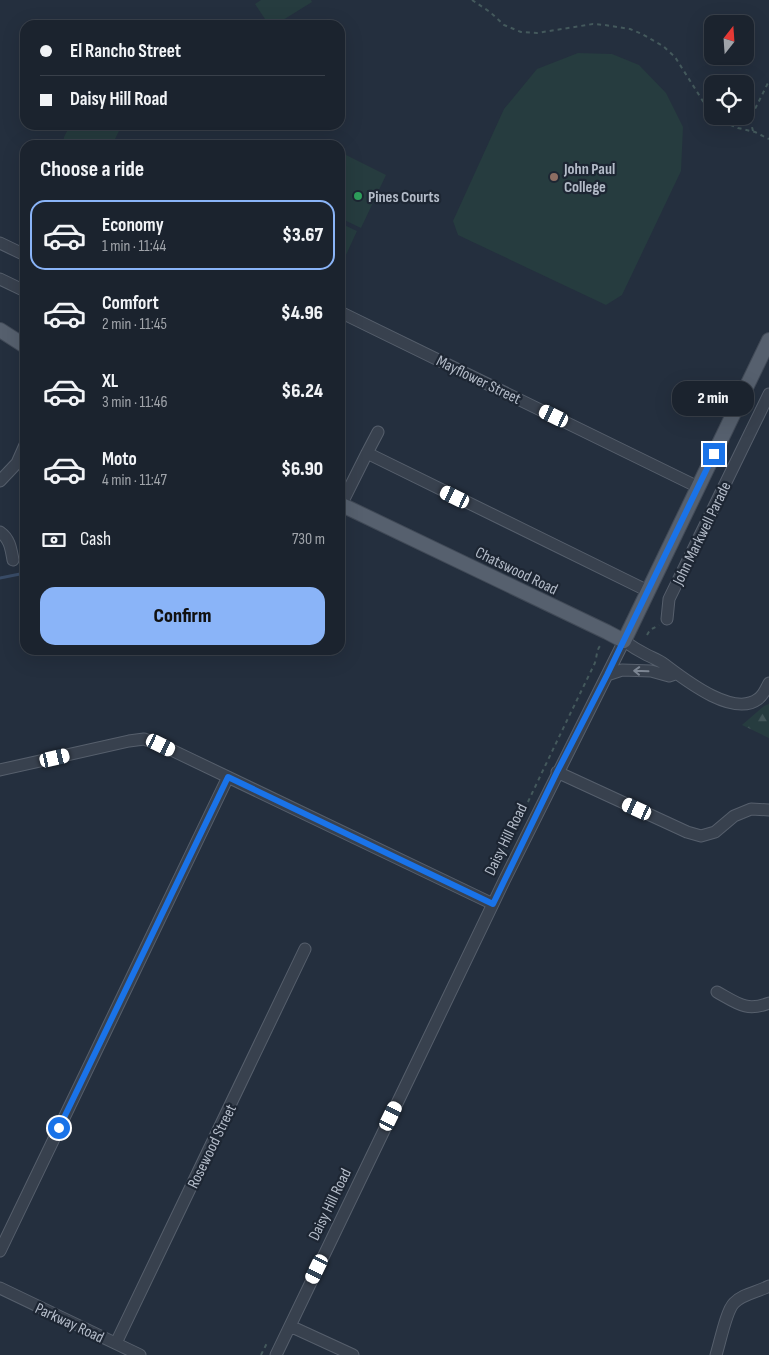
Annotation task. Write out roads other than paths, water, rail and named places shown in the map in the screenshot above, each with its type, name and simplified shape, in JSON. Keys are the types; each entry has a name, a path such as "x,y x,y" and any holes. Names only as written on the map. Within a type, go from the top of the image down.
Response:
{"main road":[{"path":"0,330 20,344"},
{"path":"0,338 20,345"},
{"name":"Daisy Hill Road","path":"624,641 769,340"},
{"name":"Chatswood Road","path":"345,506 624,641"}],"street":[{"path":"0,243 20,253"},
{"path":"0,279 20,289"},
{"name":"Mayflower Street","path":"345,314 698,487"},
{"name":"John Markwell Parade","path":"667,619 669,599 769,394"},
{"path":"345,496 378,432"},
{"path":"367,454 648,591"},
{"path":"0,481 17,463 20,456"},
{"path":"0,532 9,542 13,560"},
{"name":"Chatswood Road","path":"624,641 663,663 675,674 702,691 717,698 742,704 751,702 764,692 769,682"},
{"name":"Daisy Hill Road","path":"276,1355 557,772 624,641"},
{"name":"Chatswood Road","path":"607,675 622,670 652,671 669,676 675,674"},
{"path":"0,770 144,739 161,745 493,904"},
{"path":"557,772 688,832 701,836 715,832 734,816 751,809 769,810"},
{"path":"0,1251 228,777"},
{"name":"Rosewood Street","path":"116,1343 305,949"},
{"path":"717,992 745,1007 759,1007 769,1003"},
{"path":"716,1355 728,1314 734,1303 769,1286"},
{"name":"Parkway Road","path":"0,1288 140,1355"},
{"path":"290,1326 353,1355"}],"waterway":[{"path":"0,578 20,574"}],"place":[{"name":"John Paul College","path":"554,177"},
{"name":"Pines Courts","path":"358,196"}]}
